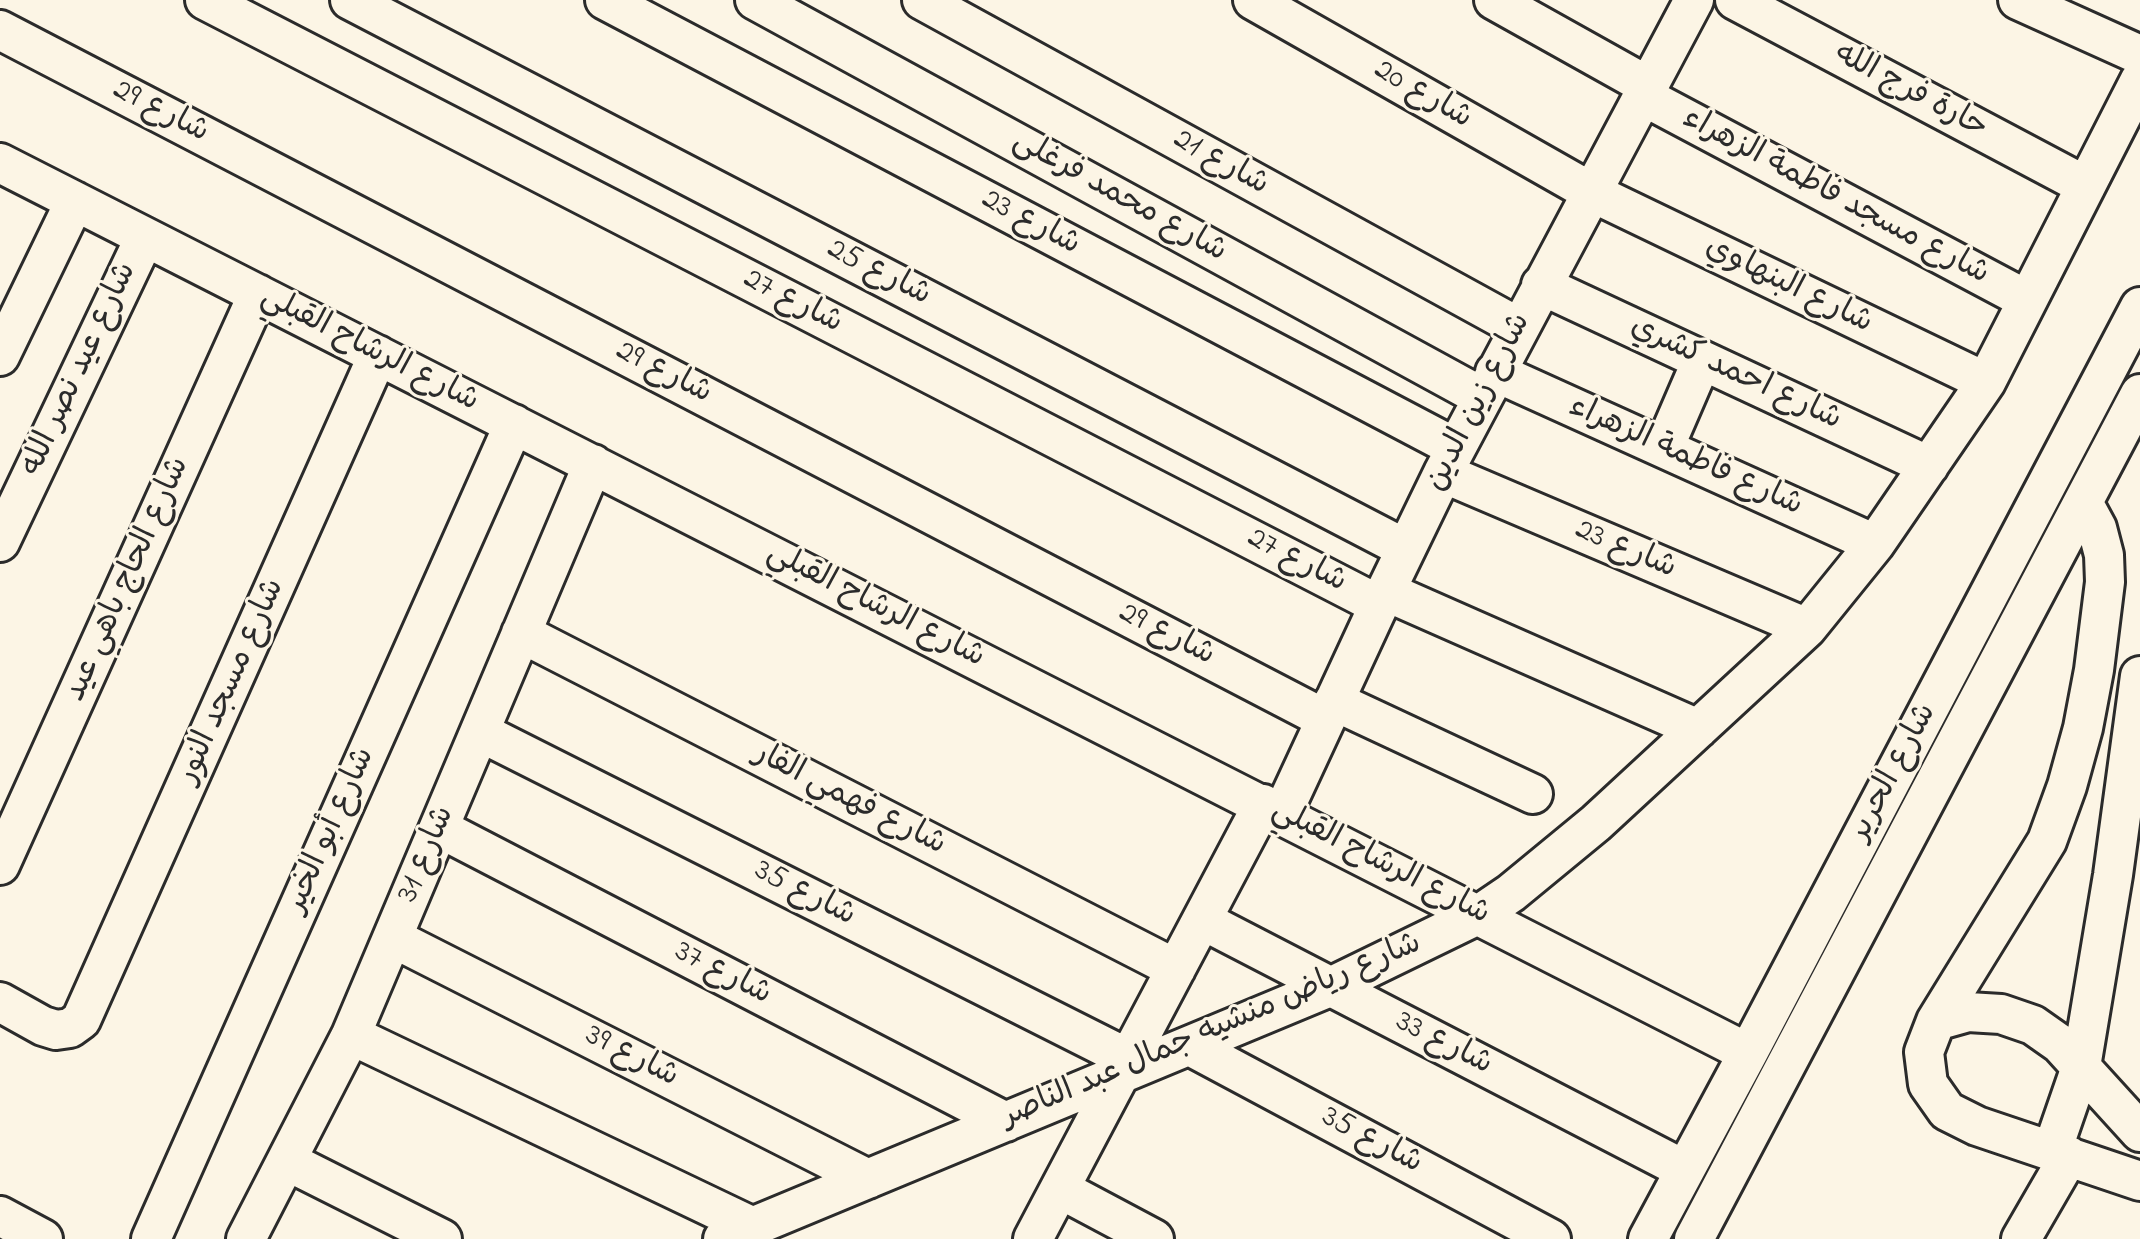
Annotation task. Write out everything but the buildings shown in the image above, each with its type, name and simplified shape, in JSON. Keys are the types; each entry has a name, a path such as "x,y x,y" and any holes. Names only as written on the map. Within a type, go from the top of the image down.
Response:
{"street":[{"name":"شارع 27","path":"205,0 1382,598 1698,729"},
{"name":"شارع 25","path":"350,0 1406,549"},
{"name":"شارع 23","path":"605,0 1449,460 1807,628"},
{"name":"شارع محمد فرغلى","path":"755,0 1488,384"},
{"name":"شارع 21","path":"922,0 1518,327"},
{"name":"شارع 20","path":"1254,0 1591,192"},
{"name":"شارع مسجد فاطمة الزهراء","path":"1494,0 1645,91 2027,300"},
{"name":"شارع زين الدين","path":"1033,1239 1202,920 1273,809 1329,710 1488,384 1694,0"},
{"name":"حارة فرج الله","path":"1735,0 2086,186"},
{"path":"2018,0 2140,55"},
{"name":"شارع 29","path":"0,30 1329,710 1533,794"},
{"name":"شارع رياض منشيه جمال عبد الناصر","path":"738,1233 1006,1122 1124,1067 1190,1045 1330,987 1479,914 1511,893 1596,823 1807,628 1875,544 1986,382 2140,80"},
{"name":"شارع الرشاح القبلي","path":"0,163 1748,1053"},
{"name":"شارع البنهاوي","path":"1591,192 1986,382"},
{"path":"0,356 75,201"},
{"name":"شارع عيد نصر الله","path":"0,542 145,237"},
{"name":"شارع احمد كشري","path":"1541,285 1929,466"},
{"name":"شارع الحاج باهي عيد","path":"0,865 258,294"},
{"name":"شارع الحرير","path":"1648,1239 2140,307"},
{"name":"شارع مسجد النور","path":"0,1002 43,1026 56,1030 69,1028 81,1020 378,355"},
{"path":"1664,448 1702,360"},
{"name":"شارع فاطمة الزهراء","path":"1488,384 1664,448 1875,544"},
{"path":"2087,408 2134,419"},
{"name":"شارع الحرير","path":"1694,1239 2084,504 2134,419"},
{"name":"شارع أبو الخير","path":"151,1239 513,424"},
{"name":"شارع 31","path":"246,1239 351,1035 593,464"},
{"path":"2084,504 2097,528 2104,555 2105,582 2094,670 2083,728 2047,841 1936,1021 1924,1052 1928,1084 1947,1111 1977,1126 2140,1181"},
{"name":"شارع فهمي الفار","path":"521,633 1176,969"},
{"path":"2021,1239 2061,1154 2081,1067 2113,875 2140,676"},
{"name":"شارع 35","path":"480,732 1124,1067"},
{"name":"شارع 37","path":"439,828 1006,1122"},
{"name":"شارع 33","path":"1202,920 1685,1170"},
{"name":"شارع 39","path":"393,938 868,1179"},
{"path":"1936,1021 1968,1013 2001,1014 2033,1025 2060,1044 2140,1132"},
{"path":"351,1035 738,1233"},
{"name":"شارع 35","path":"1190,1045 1551,1239"},
{"path":"287,1161 442,1239"},
{"path":"1060,1189 1154,1239"},
{"path":"0,1216 43,1239"}]}
